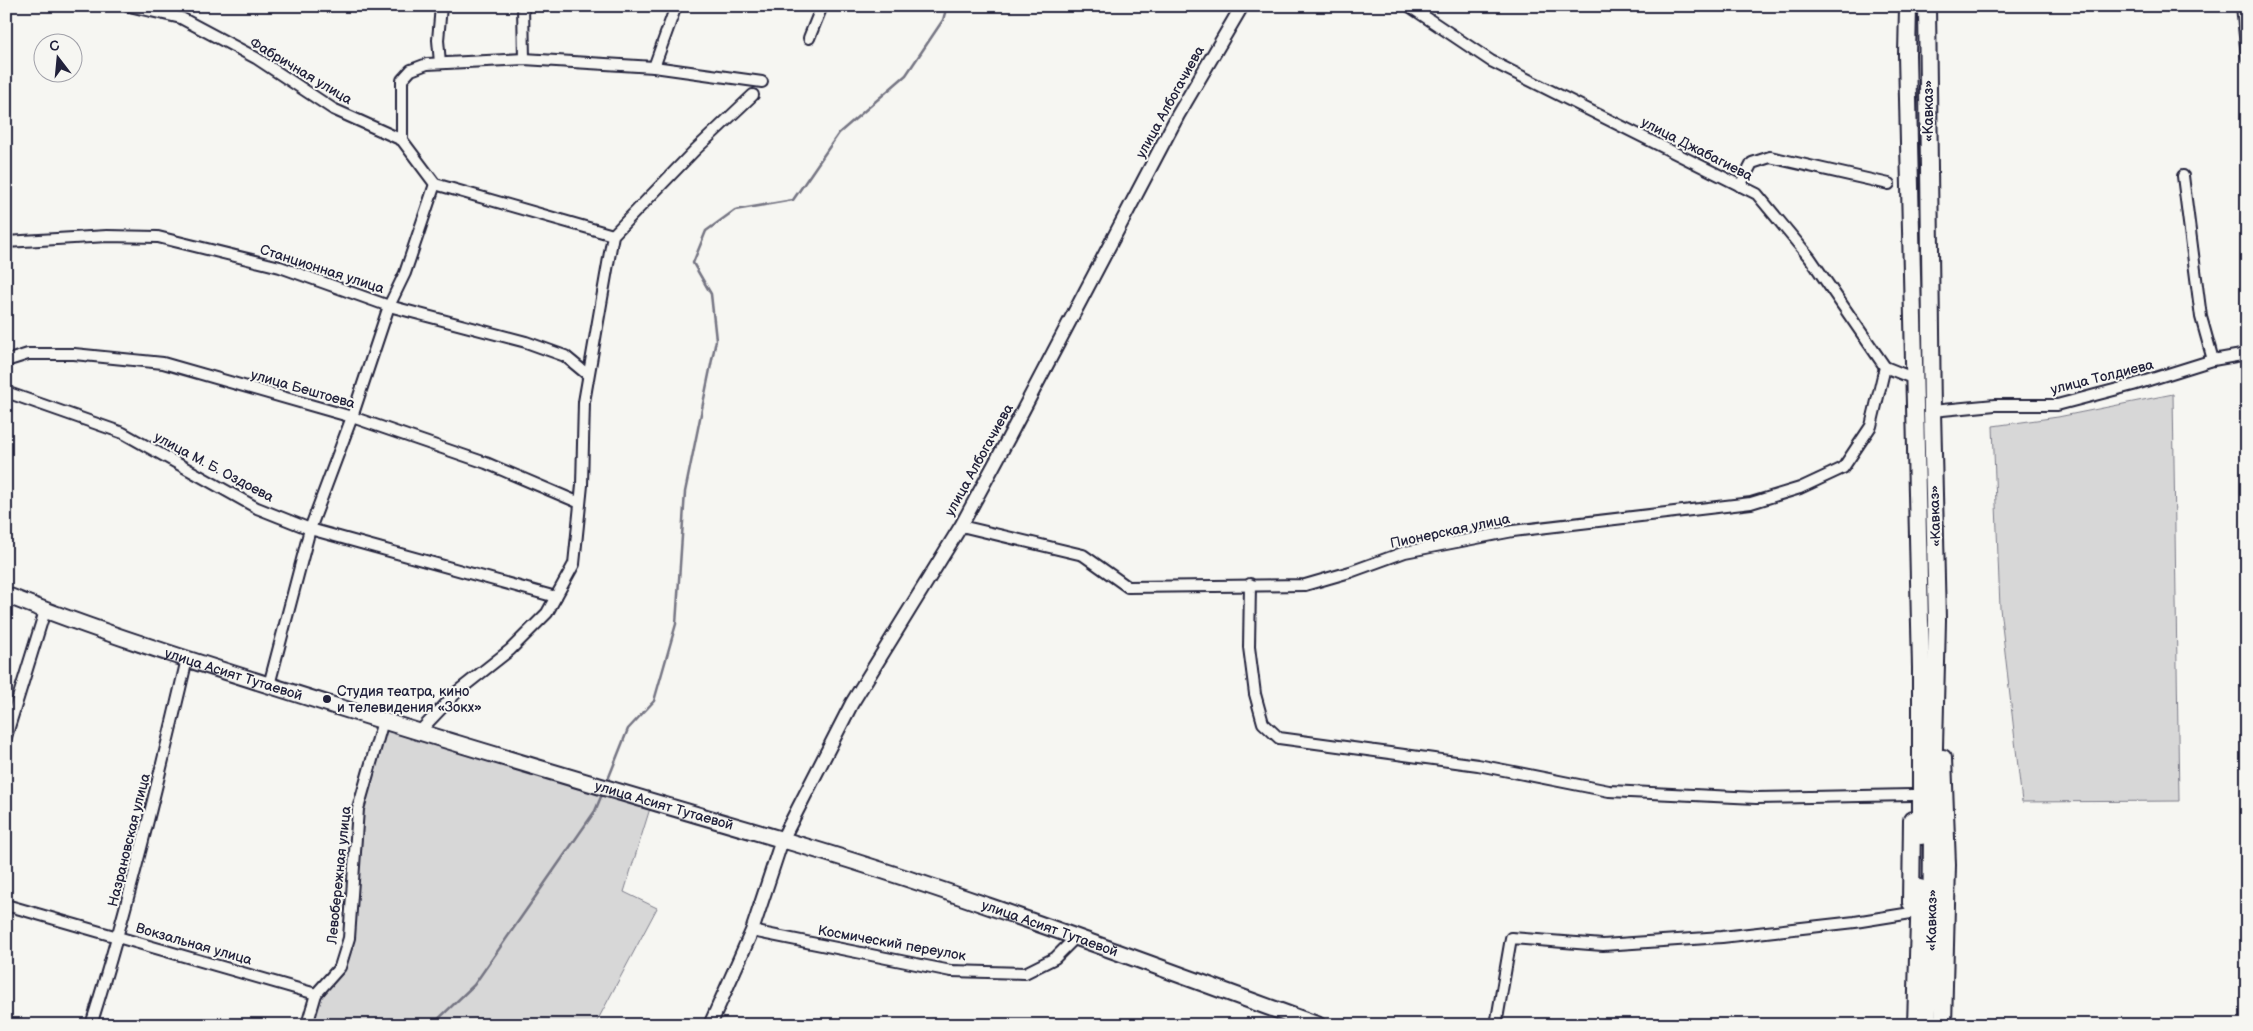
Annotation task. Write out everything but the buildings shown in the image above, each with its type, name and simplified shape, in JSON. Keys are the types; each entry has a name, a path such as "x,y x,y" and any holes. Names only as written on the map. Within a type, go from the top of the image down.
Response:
{"highway":[{"name":"«Кавказ»","path":"1908,6 1907,55 1921,668 1931,958 1927,1025"},
{"name":"«Кавказ»","path":"1916,1025 1936,686 1937,620 1932,412 1928,6"},
{"path":"1908,1025 1912,794 1921,668"},
{"path":"1936,686 1945,776 1947,856 1943,1025"}],"main road":[{"name":"улица Асият Тутаевой","path":"6,595 45,611 187,659 383,721 782,840 1076,937 1318,1025"}],"street":[{"name":"Фабричная улица","path":"129,6 181,18 256,58 333,110 402,140 435,184"},
{"path":"440,63 438,40 441,6"},
{"path":"524,6 524,59"},
{"path":"654,67 676,6"},
{"path":"809,38 822,6"},
{"name":"улица Албогачиева","path":"710,1025 752,931 782,840 852,703 961,526 1178,115 1242,6"},
{"name":"улица Джабагиева","path":"1409,6 1491,61 1757,194 1810,258 1885,367"},
{"path":"2242,6 2247,57"},
{"path":"402,140 401,86 403,78 416,67 440,63 524,59 654,67 762,82"},
{"path":"419,732 458,691 510,650 547,613 574,564 580,503 584,402 613,235 695,150 753,95"},
{"path":"1740,186 1752,163 1770,157 1889,184"},
{"path":"2183,176 2201,317 2213,360"},
{"path":"270,685 310,529 352,417 389,306 405,273 435,184 613,235"},
{"name":"Станционная улица","path":"6,242 107,236 158,237 280,267 389,306 526,342 565,356 588,376"},
{"name":"улица Бештоева","path":"6,361 28,354 74,354 163,363 352,417 486,464 580,503"},
{"name":"улица Толдиева","path":"1932,412 1995,405 2057,405 2133,385 2213,360 2247,354"},
{"path":"1885,367 1915,379"},
{"name":"Пионерская улица","path":"961,526 1083,555 1128,587 1250,584 1305,585 1350,572 1405,552 1513,531 1751,503 1800,488 1843,468 1871,426 1885,367"},
{"name":"улица М. Б. Оздоева","path":"6,392 124,434 257,508 310,529 556,597"},
{"path":"1250,584 1249,647 1255,694 1263,723 1279,738 1478,765 1608,791 1756,798 1912,794"},
{"path":"6,737 45,611"},
{"name":"Назрановская улица","path":"91,1025 119,937 187,659"},
{"name":"Левобережная улица","path":"307,1025 316,994 340,967 348,938 358,809 383,721"},
{"name":"Вокзальная улица","path":"6,905 316,994"},
{"path":"1496,1025 1511,938 1603,945 1722,937 1855,922 1911,913"},
{"name":"Космический переулок","path":"752,931 950,971 1025,973 1055,958 1076,937"}],"shaded area":[{"path":"2173,394 2179,801 2022,802 2000,608 1993,426 2058,417"},
{"path":"383,721 652,802 624,892 657,908 595,1025 307,1025 316,994 340,967 349,938 358,809"}],"waterway":[{"path":"607,782 628,729 654,701 676,624 685,492 716,340 711,294 693,263 706,231 735,210 793,200 839,133 906,75 943,20 947,6"},
{"path":"432,1025 474,985 595,811 603,792"}],"place":[{"name":"Студия театра, кино и телевидения «Зокх»","path":"327,699"}]}
